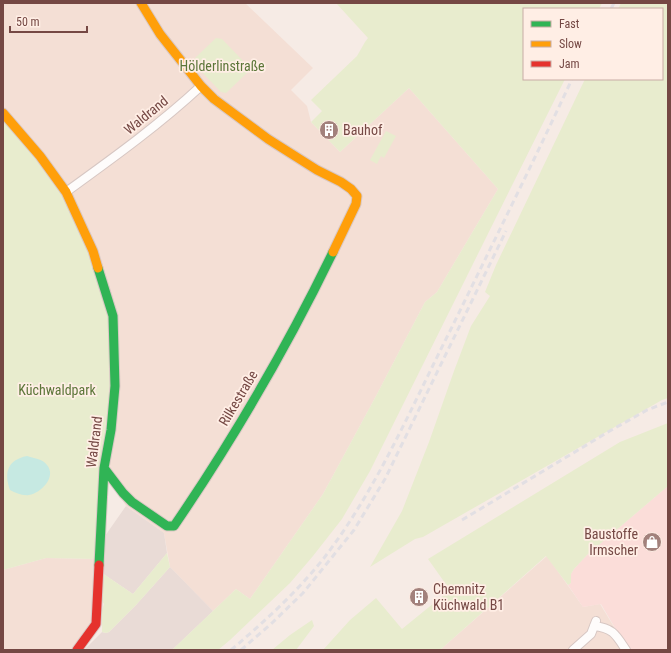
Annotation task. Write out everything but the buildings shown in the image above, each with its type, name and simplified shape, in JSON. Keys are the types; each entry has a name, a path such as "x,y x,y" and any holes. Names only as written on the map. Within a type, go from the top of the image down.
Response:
{"street":[{"path":"141,3 160,34 201,86"},
{"name":"Waldrand","path":"66,192 128,148 178,108 201,86"},
{"name":"Rilkestraße","path":"104,468 122,493 132,502 167,526 174,526 202,485 293,331 356,204 357,196 346,185 317,170 268,139 214,99 201,86"},
{"name":"Waldrand","path":"3,113 40,156 66,192 93,251 113,316 115,386 111,430 104,468 96,624 77,650"},
{"path":"573,650 591,634 595,624 614,632 626,650"}],"shaded area":[{"path":"3,3 245,3 313,68 291,90 307,106 311,122 340,152 409,88 498,189 437,292 425,302 323,494 250,599 236,589 213,611 170,567 164,533 126,506 105,473 18,124 3,107"},
{"path":"668,486 668,650 628,650 601,604 583,607 568,585 571,583 571,574 574,569 587,555"},
{"path":"126,506 164,533 167,553 133,594 102,573 105,536"},
{"path":"547,556 583,607 600,604 628,650 440,650"},
{"path":"46,558 98,559 94,621 83,650 3,650 3,570"},
{"path":"170,567 213,611 172,650 84,650 102,632 109,632 136,605"}],"green space":[{"path":"336,3 602,3 600,8 523,8 523,80 565,80 370,471 342,519 290,583 218,650 172,650 236,589 250,599 323,494 425,302 437,292 498,189 409,88 340,152 311,122 322,111 311,100 357,56 368,38"},
{"path":"621,3 668,3 668,398 662,400 423,537 415,539 370,567 402,511 471,326 490,296 485,292 496,265 585,80 663,80 663,8 618,8"},
{"name":"Hölderlinstraße","path":"216,38 222,39 249,67 248,72 226,93 221,92 194,64 195,58"},
{"name":"Küchwaldpark","path":"3,117 63,190 88,250 109,318 111,387 98,559 46,558 3,570"},
{"path":"386,131 396,136 384,158 381,156 377,164 370,160"},
{"path":"668,423 668,486 587,555 574,569 571,574 571,583 568,585 546,556 440,650 323,650 350,620 376,598 402,629 450,590 428,559 620,442"},
{"path":"167,553 170,567 136,605 109,632 102,632 102,610 104,604 101,599 102,573 133,594"},
{"path":"312,620 314,626 296,650 272,650 290,635"}],"water":[{"path":"27,456 45,463 50,470 49,479 43,488 34,494 29,495 19,494 10,490 7,478 7,473 11,464 20,458"}],"railway":[{"path":"612,8 614,3"},
{"path":"231,650 256,629 314,571 343,532 361,504 407,418 572,80"},
{"path":"241,650 303,593 354,530 385,479 506,231"},
{"path":"462,520 608,432 647,410 668,402"}],"traffic: fast":[{"path":"104,468 123,493 132,502 167,526 174,526 239,426 259,392 297,323 333,252"},
{"path":"98,268 113,316 115,386 111,430 104,468 99,565"}],"traffic: slow":[{"path":"141,3 160,34 201,86 214,99 268,139 317,170 341,182 351,189 357,196 356,204 333,252"},
{"path":"3,113 40,156 66,192 93,251 98,268"}],"traffic: jam":[{"path":"77,650 96,624 99,565"}],"place":[{"name":"Bauhof","path":"329,130"},
{"name":"Baustoffe Irmscher","path":"652,542"},
{"name":"Chemnitz Küchwald B1","path":"419,597"}]}
